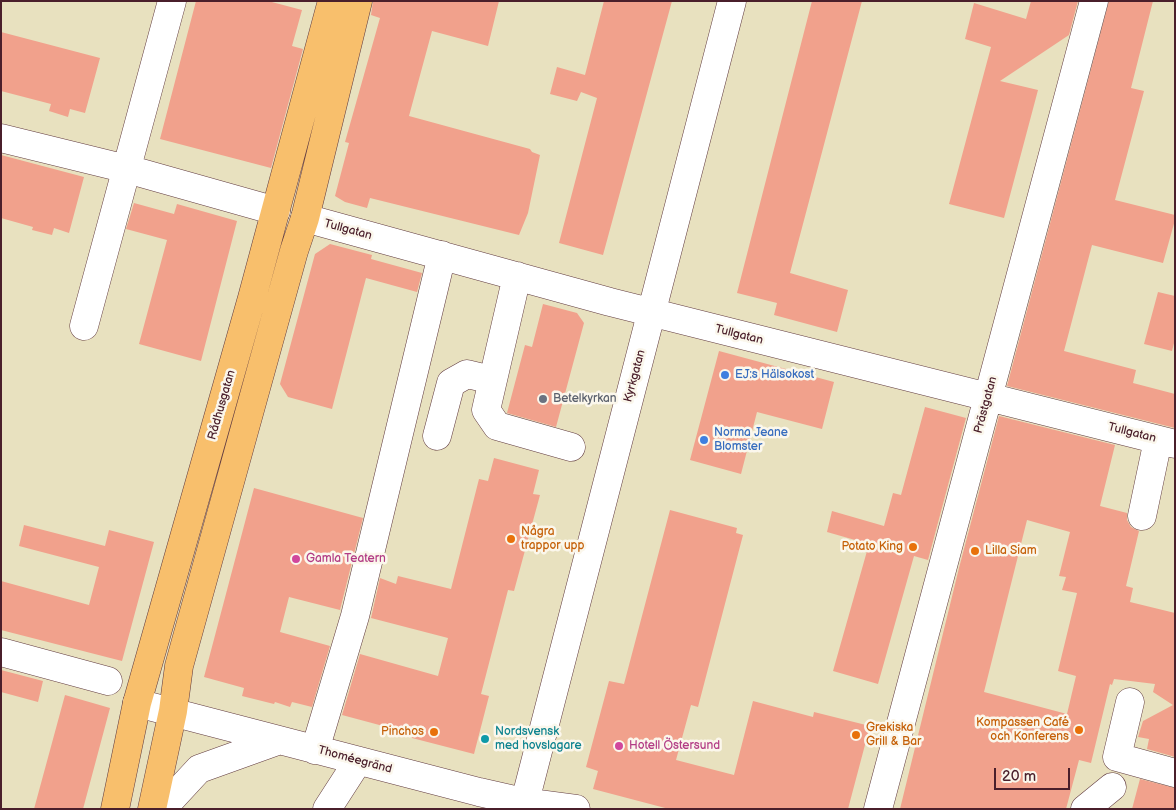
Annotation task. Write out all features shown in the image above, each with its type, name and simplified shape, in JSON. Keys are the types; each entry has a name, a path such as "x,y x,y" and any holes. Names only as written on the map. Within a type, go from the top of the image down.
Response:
{"main road":[{"name":"Rådhusgatan","path":"114,809 137,703 276,211 332,1"},
{"path":"152,809 174,711 179,666 294,251 305,218 358,1"}],"street":[{"path":"84,326 172,1"},
{"name":"Kyrkgatan","path":"528,806 651,312 732,1"},
{"name":"Prästgatan","path":"878,809 1094,1"},
{"path":"1,138 127,169 276,211"},
{"name":"Tullgatan","path":"305,218 651,312 1166,442"},
{"path":"315,750 355,616 442,255"},
{"path":"517,276 486,410 497,426 571,448"},
{"path":"437,436 451,383 467,374 492,380"},
{"path":"1142,516 1166,442"},
{"path":"1,652 108,681"},
{"path":"1130,702 1117,757 1175,773"},
{"name":"Thoméegränd","path":"137,703 174,711 196,720 528,806 576,809"},
{"path":"162,809 199,770 277,741"},
{"path":"327,809 358,761"},
{"path":"1085,809 1112,787"}],"building":[{"path":"196,1 268,1 302,10 292,46 303,49 271,168 160,139"},
{"path":"373,1 499,1 488,46 432,31 409,116 530,149 532,152 540,155 528,213 519,235 370,198 367,208 345,202 335,196 349,143 345,142 380,18 371,15"},
{"path":"604,1 672,1 603,255 559,243 597,98 581,92 577,101 550,94 557,67 585,75"},
{"path":"812,1 862,1 790,273 848,290 837,332 774,315 777,303 737,293"},
{"path":"1031,1 1078,1 1069,35 1000,81 1038,90 1004,218 949,204 991,47 965,39 974,3 1026,19"},
{"path":"1109,1 1153,1 1131,88 1144,91 1115,200 1175,215 1175,220 1163,263 1092,245 1064,351 1136,370 1133,383 1175,394 1175,428 1007,386"},
{"path":"1,32 100,58 85,113 70,109 68,117 49,111 51,104 1,91"},
{"path":"1,155 84,177 69,233 54,228 52,235 32,230 33,227 1,218"},
{"path":"134,203 174,214 177,204 237,221 201,361 139,344 167,240 126,229"},
{"path":"330,244 372,255 371,259 422,273 417,292 366,278 332,409 288,397 280,384 315,254"},
{"path":"1158,292 1175,296 1175,339 1172,351 1144,344"},
{"path":"543,304 577,313 584,323 556,427 507,413 525,345 532,347"},
{"path":"719,351 834,382 822,429 757,412 741,474 690,460"},
{"path":"925,407 966,418 928,560 914,556 878,684 833,671 869,544 827,532 832,511 884,526 893,493 901,495"},
{"path":"999,416 1115,445 1100,506 1127,513 1127,520 1131,527 1139,531 1126,586 1133,588 1130,602 1175,613 1175,757 1147,749 1149,739 1138,737 1143,721 1173,705 1153,692 1155,684 1114,679 1112,685 1110,684 1091,763 1079,760 1066,809 900,809 959,568","holes":["1027,520 1070,532 1059,576 1066,577 1062,590 1077,593 1058,671 1076,676 1067,714 984,692"]},
{"path":"494,458 539,470 533,494 540,495 514,591 508,590 481,694 489,696 474,754 412,738 413,734 342,715 360,654 438,676 448,638 371,618 380,578 396,584 398,576 451,589 479,479 488,481"},
{"name":"Gamla Teatern","path":"254,488 363,518 340,610 289,597 280,632 330,646 312,707 292,702 290,707 275,702 274,704 242,696 244,688 204,677"},
{"path":"670,510 737,528 736,533 743,535 698,707 691,705 676,760 734,775 753,701 813,717 814,712 870,726 848,809 669,809 593,789 598,771 586,767 609,681 624,684"},
{"path":"24,525 105,546 109,530 154,542 122,661 1,630 1,581 89,605 99,567 19,546"},
{"path":"1,670 43,681 38,702 1,692"},
{"path":"65,695 110,708 83,809 34,809"},
{"path":"1140,779 1175,788 1175,809 1132,809"}],"place":[{"name":"EJ:s Hälsokost","path":"725,375"},
{"name":"Betelkyrkan","path":"543,399"},
{"name":"Norma Jeane Blomster","path":"704,440"},
{"name":"Några trappor upp","path":"511,539"},
{"name":"Potato King","path":"913,547"},
{"name":"Lilla Siam","path":"975,551"},
{"name":"Gamla Teatern","path":"296,559"},
{"name":"Kompassen Café och Konferens","path":"1079,730"},
{"name":"Pinchos","path":"434,732"},
{"name":"Grekiska Grill & Bar","path":"856,735"},
{"name":"Nordsvensk med hovslagare","path":"485,739"},
{"name":"Hotell Östersund","path":"619,746"}]}
